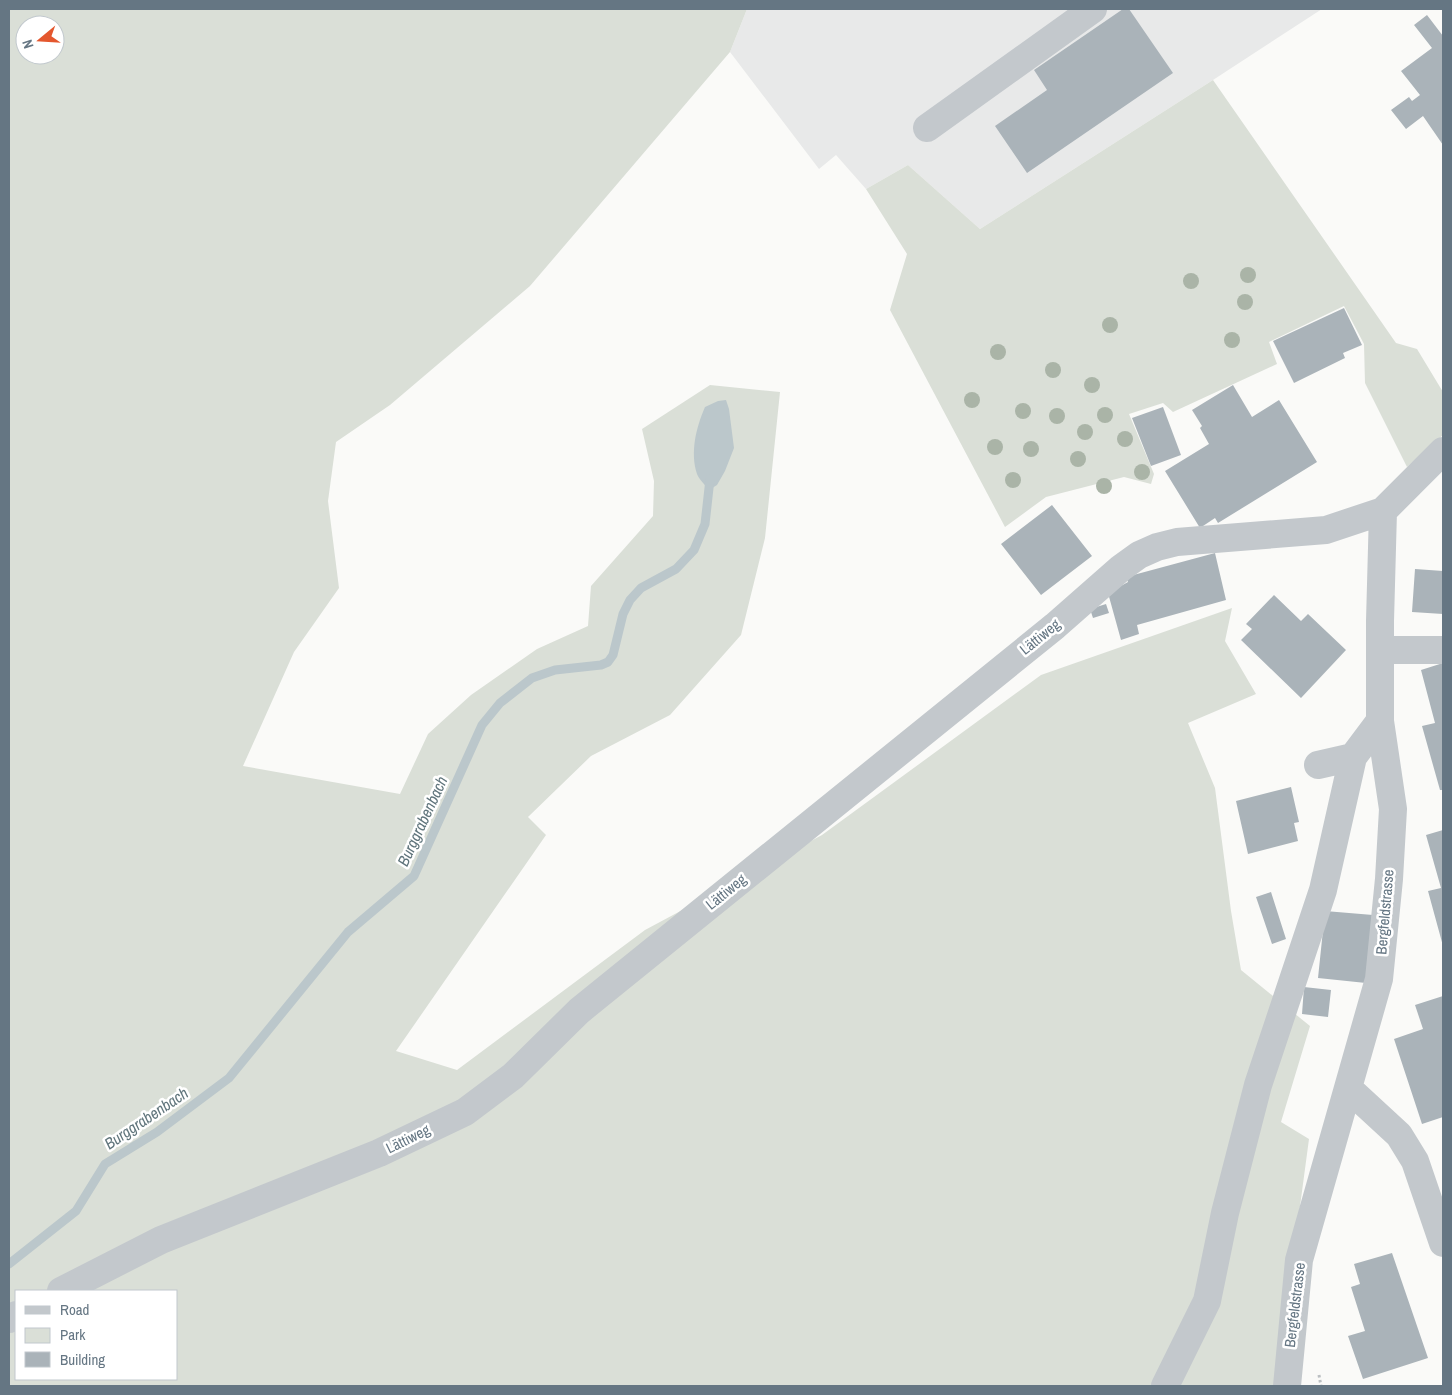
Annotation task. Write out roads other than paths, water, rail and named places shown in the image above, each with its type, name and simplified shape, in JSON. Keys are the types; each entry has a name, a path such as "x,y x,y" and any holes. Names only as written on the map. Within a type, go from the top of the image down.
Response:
{"street":[{"path":"927,128 1093,9"},
{"path":"1383,511 1443,451"},
{"name":"Bergfeldstrasse","path":"1287,1386 1299,1260 1379,979 1389,878 1392,809 1380,721 1383,511"},
{"name":"Lättiweg","path":"63,1290 160,1240 379,1153 465,1112 513,1076 579,1012 1055,626 1121,568 1139,555 1157,547 1177,542 1326,530 1383,511"},
{"path":"1380,650 1443,650"},
{"path":"1165,1386 1207,1301 1225,1213 1256,1094 1323,890 1353,757 1380,721"},
{"path":"1318,765 1353,757"},
{"path":"1348,1088 1399,1135 1415,1161 1443,1243"}],"waterway":[{"name":"Burggrabenbach","path":"9,1264 76,1211 105,1164 157,1132 229,1078 348,932 414,876 482,725 500,703 532,678 555,670 601,665 608,662 613,655 623,614 630,600 641,588 676,569 694,550 705,524 710,479"}]}
